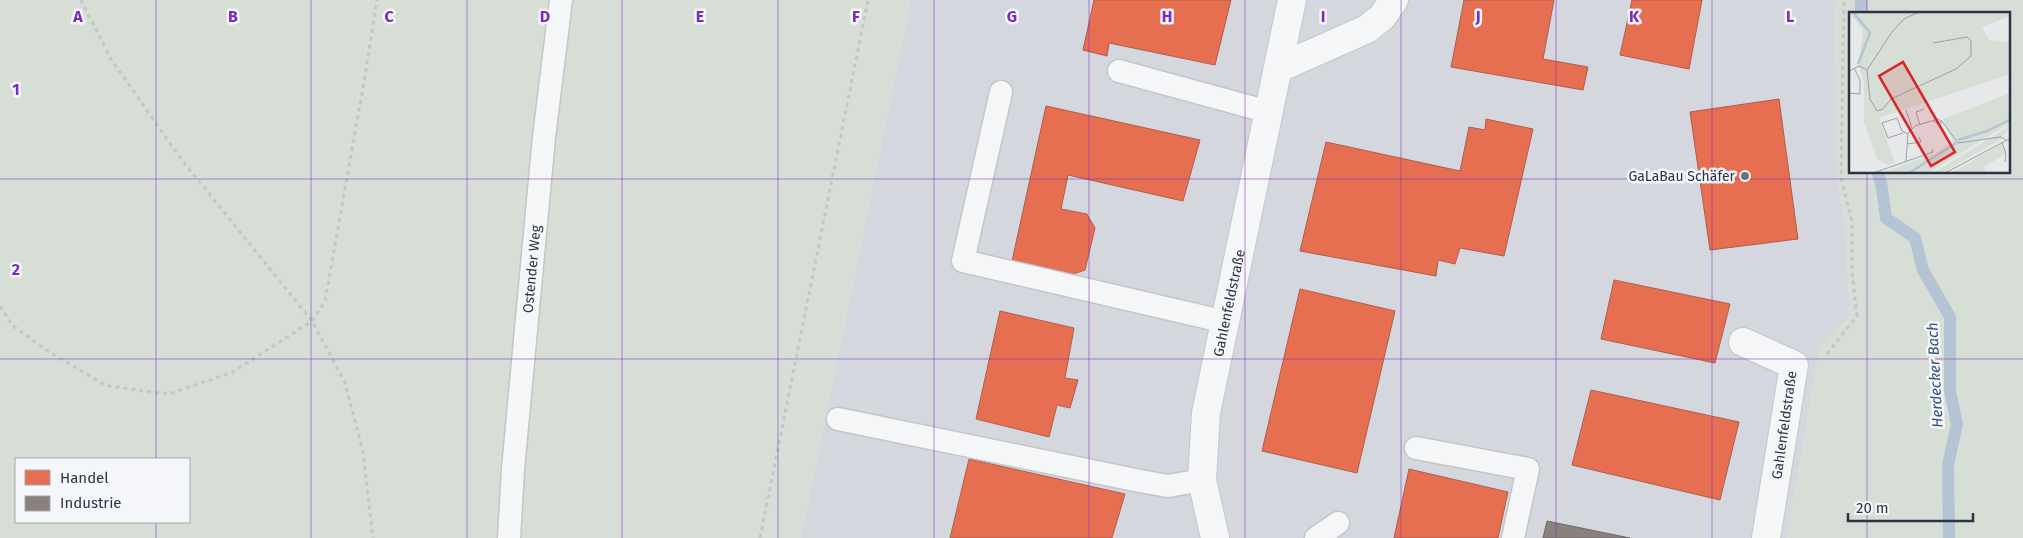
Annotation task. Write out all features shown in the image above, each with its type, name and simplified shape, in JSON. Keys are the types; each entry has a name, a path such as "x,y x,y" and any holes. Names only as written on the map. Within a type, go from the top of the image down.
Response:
{"street":[{"name":"Gahlenfeldstraße","path":"1215,538 1202,480 1206,413 1292,0"},
{"path":"1279,68 1367,28 1382,16 1394,0"},
{"name":"Gahlenfeldstraße","path":"1743,342 1794,365 1766,538"}],"lane":[{"name":"Ostender Weg","path":"509,538 513,469 543,147 562,0"},
{"path":"1119,71 1269,112"},
{"path":"1001,92 963,261 1226,322"},
{"path":"838,419 1168,486 1202,480"},
{"path":"1416,448 1528,469 1513,538"},
{"path":"1316,538 1338,523"}],"path":[{"path":"81,0 111,60 181,159 312,320 345,383 363,452 373,538"},
{"path":"0,306 12,325 48,352 107,386 169,394 233,372 312,320 325,300 377,0"},
{"path":"760,538 868,0"},
{"path":"1825,363 1827,354 1857,316 1852,272 1852,222 1841,177 1844,0"}],"shaded area":[{"path":"0,0 911,0 801,538 0,538"},
{"path":"911,0 1835,0 1837,177 1845,224 1850,317 1820,345 1787,538 801,538"},
{"path":"1835,0 2023,0 2023,538 1787,538 1820,345 1850,317 1845,224 1837,177"}],"building: Handel":[{"path":"1094,0 1231,0 1215,65 1109,43 1107,56 1083,50"},
{"path":"1464,0 1554,0 1543,59 1588,67 1583,90 1451,67"},
{"path":"1632,0 1702,0 1689,69 1620,55"},
{"name":"GaLaBau Schäfer","path":"1779,99 1798,239 1710,250 1690,112"},
{"path":"1046,106 1200,140 1183,201 1068,175 1061,209 1087,214 1095,228 1085,270 1073,274 1012,261"},
{"path":"1486,119 1533,129 1504,256 1460,248 1455,264 1438,260 1436,276 1300,251 1326,142 1460,171 1469,127 1485,130"},
{"path":"1614,280 1730,304 1715,363 1601,339"},
{"path":"1300,289 1395,311 1357,473 1262,451"},
{"path":"1000,311 1074,328 1065,378 1078,380 1070,408 1057,405 1049,437 976,419"},
{"path":"1591,390 1739,422 1720,500 1572,465"},
{"path":"969,459 1125,494 1112,538 950,538"},
{"path":"1409,469 1508,492 1498,538 1394,538"}],"building: Industrie":[{"path":"1547,521 1630,538 1543,538"}],"waterway":[{"name":"Herdecker Bach","path":"1861,0 1861,12"},
{"name":"Herdecker Bach","path":"1878,174 1881,182 1886,218 1915,238 1923,270 1950,317 1950,391 1957,424 1948,465 1949,538"}],"place":[{"name":"GaLaBau Schäfer","path":"1745,176"}]}
